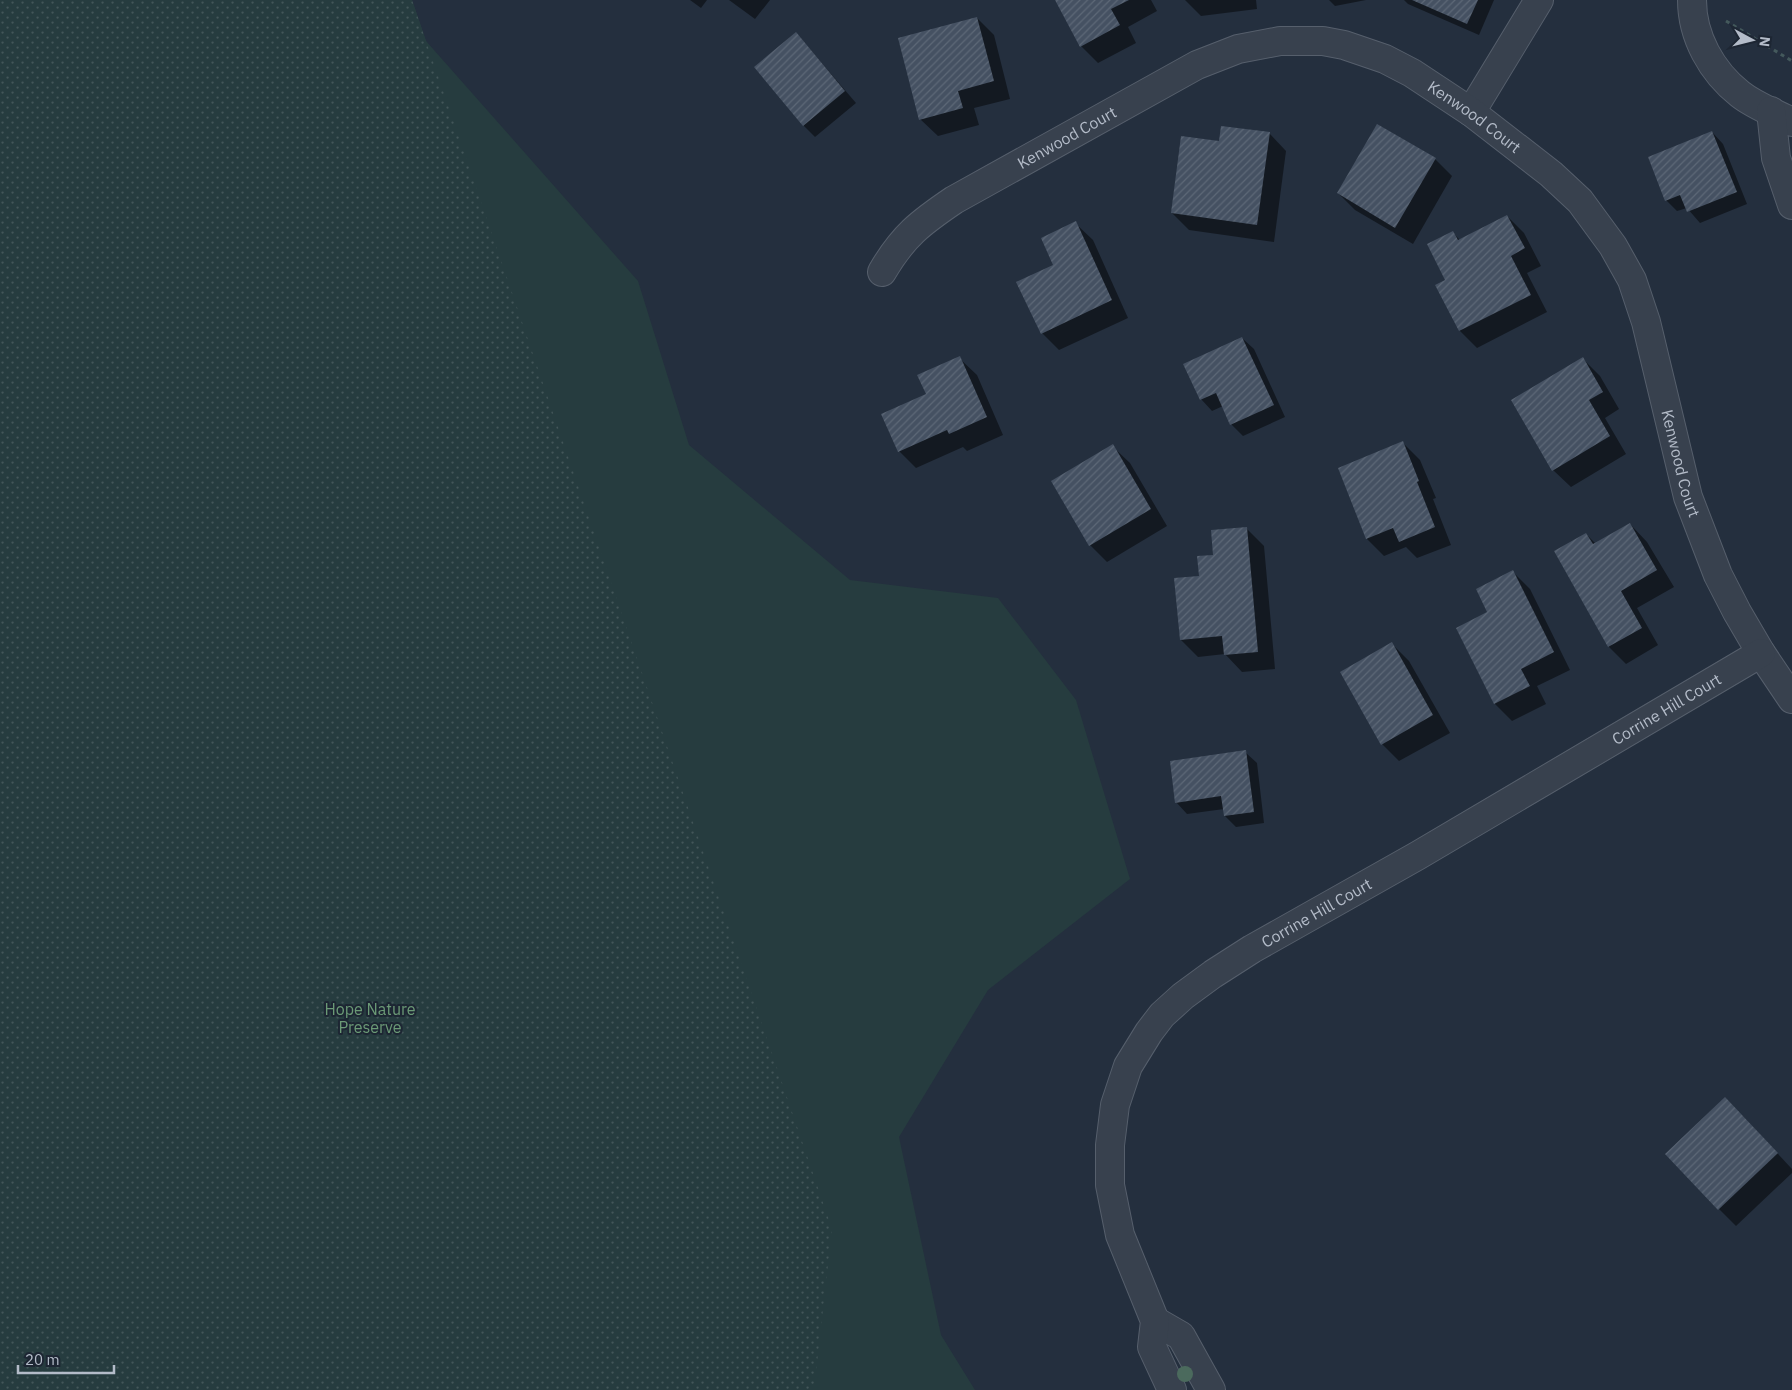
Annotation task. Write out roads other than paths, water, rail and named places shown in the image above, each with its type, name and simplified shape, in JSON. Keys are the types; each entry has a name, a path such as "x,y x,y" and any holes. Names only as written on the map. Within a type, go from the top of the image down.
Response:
{"street":[{"path":"1471,112 1539,0"},
{"path":"1692,0 1698,38 1714,68 1741,95 1781,116 1776,158 1792,205"},
{"name":"Kenwood Court","path":"882,272 893,252 907,235 954,200 1197,65 1238,49 1280,40 1323,41 1344,45 1385,59 1412,73 1471,112 1551,174 1580,201 1613,246 1632,280 1646,322 1688,498 1718,574 1761,653 1792,699"},
{"name":"Corrine Hill Court","path":"1172,1390 1152,1347 1155,1322 1120,1235 1110,1185 1110,1145 1115,1105 1128,1066 1148,1032 1162,1016 1191,990 1252,949 1417,856 1761,653"},
{"path":"1155,1322 1181,1336 1212,1390"}],"park label":[{"name":"Hope Nature Preserve","path":"370,1018"}]}
